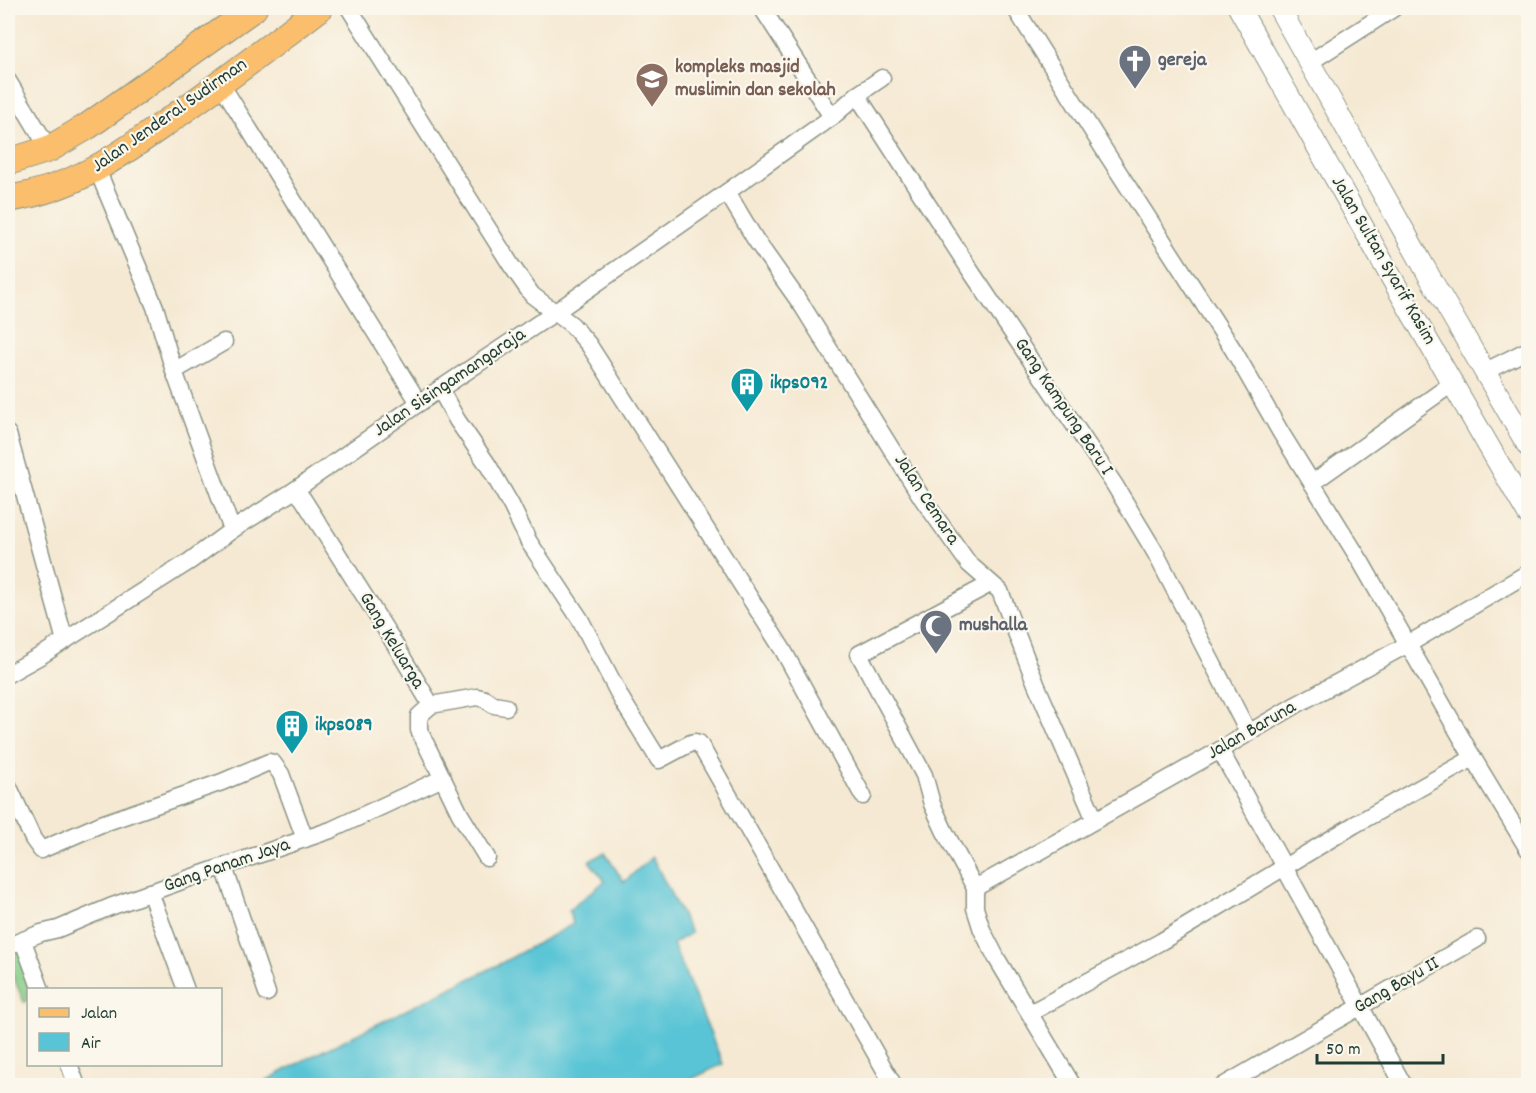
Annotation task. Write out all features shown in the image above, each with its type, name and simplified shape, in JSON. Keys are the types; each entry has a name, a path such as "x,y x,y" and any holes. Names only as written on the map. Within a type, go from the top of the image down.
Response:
{"main road":[{"name":"Jalan Jenderal Sudirman","path":"8,199 28,196 60,186 97,170 221,84 320,8"},
{"name":"Jalan Jenderal Sudirman","path":"8,162 50,149 114,110 247,10"}],"street":[{"path":"349,8 532,295 572,325 589,345 714,538 804,686 863,796"},
{"path":"762,8 832,117"},
{"path":"1015,8 1102,148 1234,351 1361,562 1528,849"},
{"name":"Jalan Sultan Syarif Kasim","path":"1239,8 1528,514"},
{"name":"Jalan Sultan Syarif Kasim","path":"1279,8 1528,446"},
{"path":"1310,62 1394,8"},
{"name":"Jalan Sisingamangaraja","path":"8,674 65,641 190,561 232,530 295,490 727,192 882,78"},
{"path":"8,81 50,149"},
{"path":"221,84 419,403"},
{"name":"Gang Kampung Baru I","path":"857,95 972,273 1114,484 1155,552 1248,732"},
{"path":"97,170 155,307 174,371 232,530"},
{"name":"Jalan Cemara","path":"727,192 755,238 803,307 922,498 969,564 1000,591 1036,684 1095,820"},
{"path":"174,371 224,342"},
{"path":"1484,372 1528,350"},
{"path":"1312,483 1453,383"},
{"path":"440,389 457,420 489,465 529,542 580,619 622,700 659,760 691,743 699,743 894,1086"},
{"path":"8,434 65,641"},
{"name":"Gang Keluarga","path":"295,490 303,499 391,638 430,705 419,716 419,730 460,814 487,858"},
{"name":"Jalan Baruna","path":"975,888 1248,732 1408,644 1528,573"},
{"path":"990,584 859,654 924,775 932,804 975,888 975,909 982,930 1074,1086"},
{"path":"430,705 477,697 494,705 506,707"},
{"path":"1220,750 1404,1086"},
{"path":"1030,1013 1162,940 1354,825 1473,758"},
{"path":"8,785 33,839 41,850 101,824 222,782 269,762 276,765 281,774 305,839"},
{"name":"Gang Panam Jaya","path":"15,943 58,929 150,892 331,831 443,778"},
{"path":"224,867 267,993"},
{"path":"150,892 185,988"},
{"name":"Gang Bayu II","path":"1223,1086 1477,939"},
{"path":"15,943 40,988"},
{"path":"69,1066 78,1086"}],"green space":[{"path":"20,947 36,988 27,988 27,1000 24,1002 12,974 8,976 8,951"}],"water":[{"path":"605,853 624,882 652,857 691,933 673,944 723,1064 679,1085 258,1085 498,965 573,924 569,910 605,881 589,861"}],"place":[{"name":"gereja","path":"1135,90"},
{"name":"kompleks masjid muslimin dan sekolah","path":"652,108"},
{"name":"ikps092","path":"747,413"},
{"name":"mushalla","path":"936,655"},
{"name":"ikps089","path":"292,755"}]}
